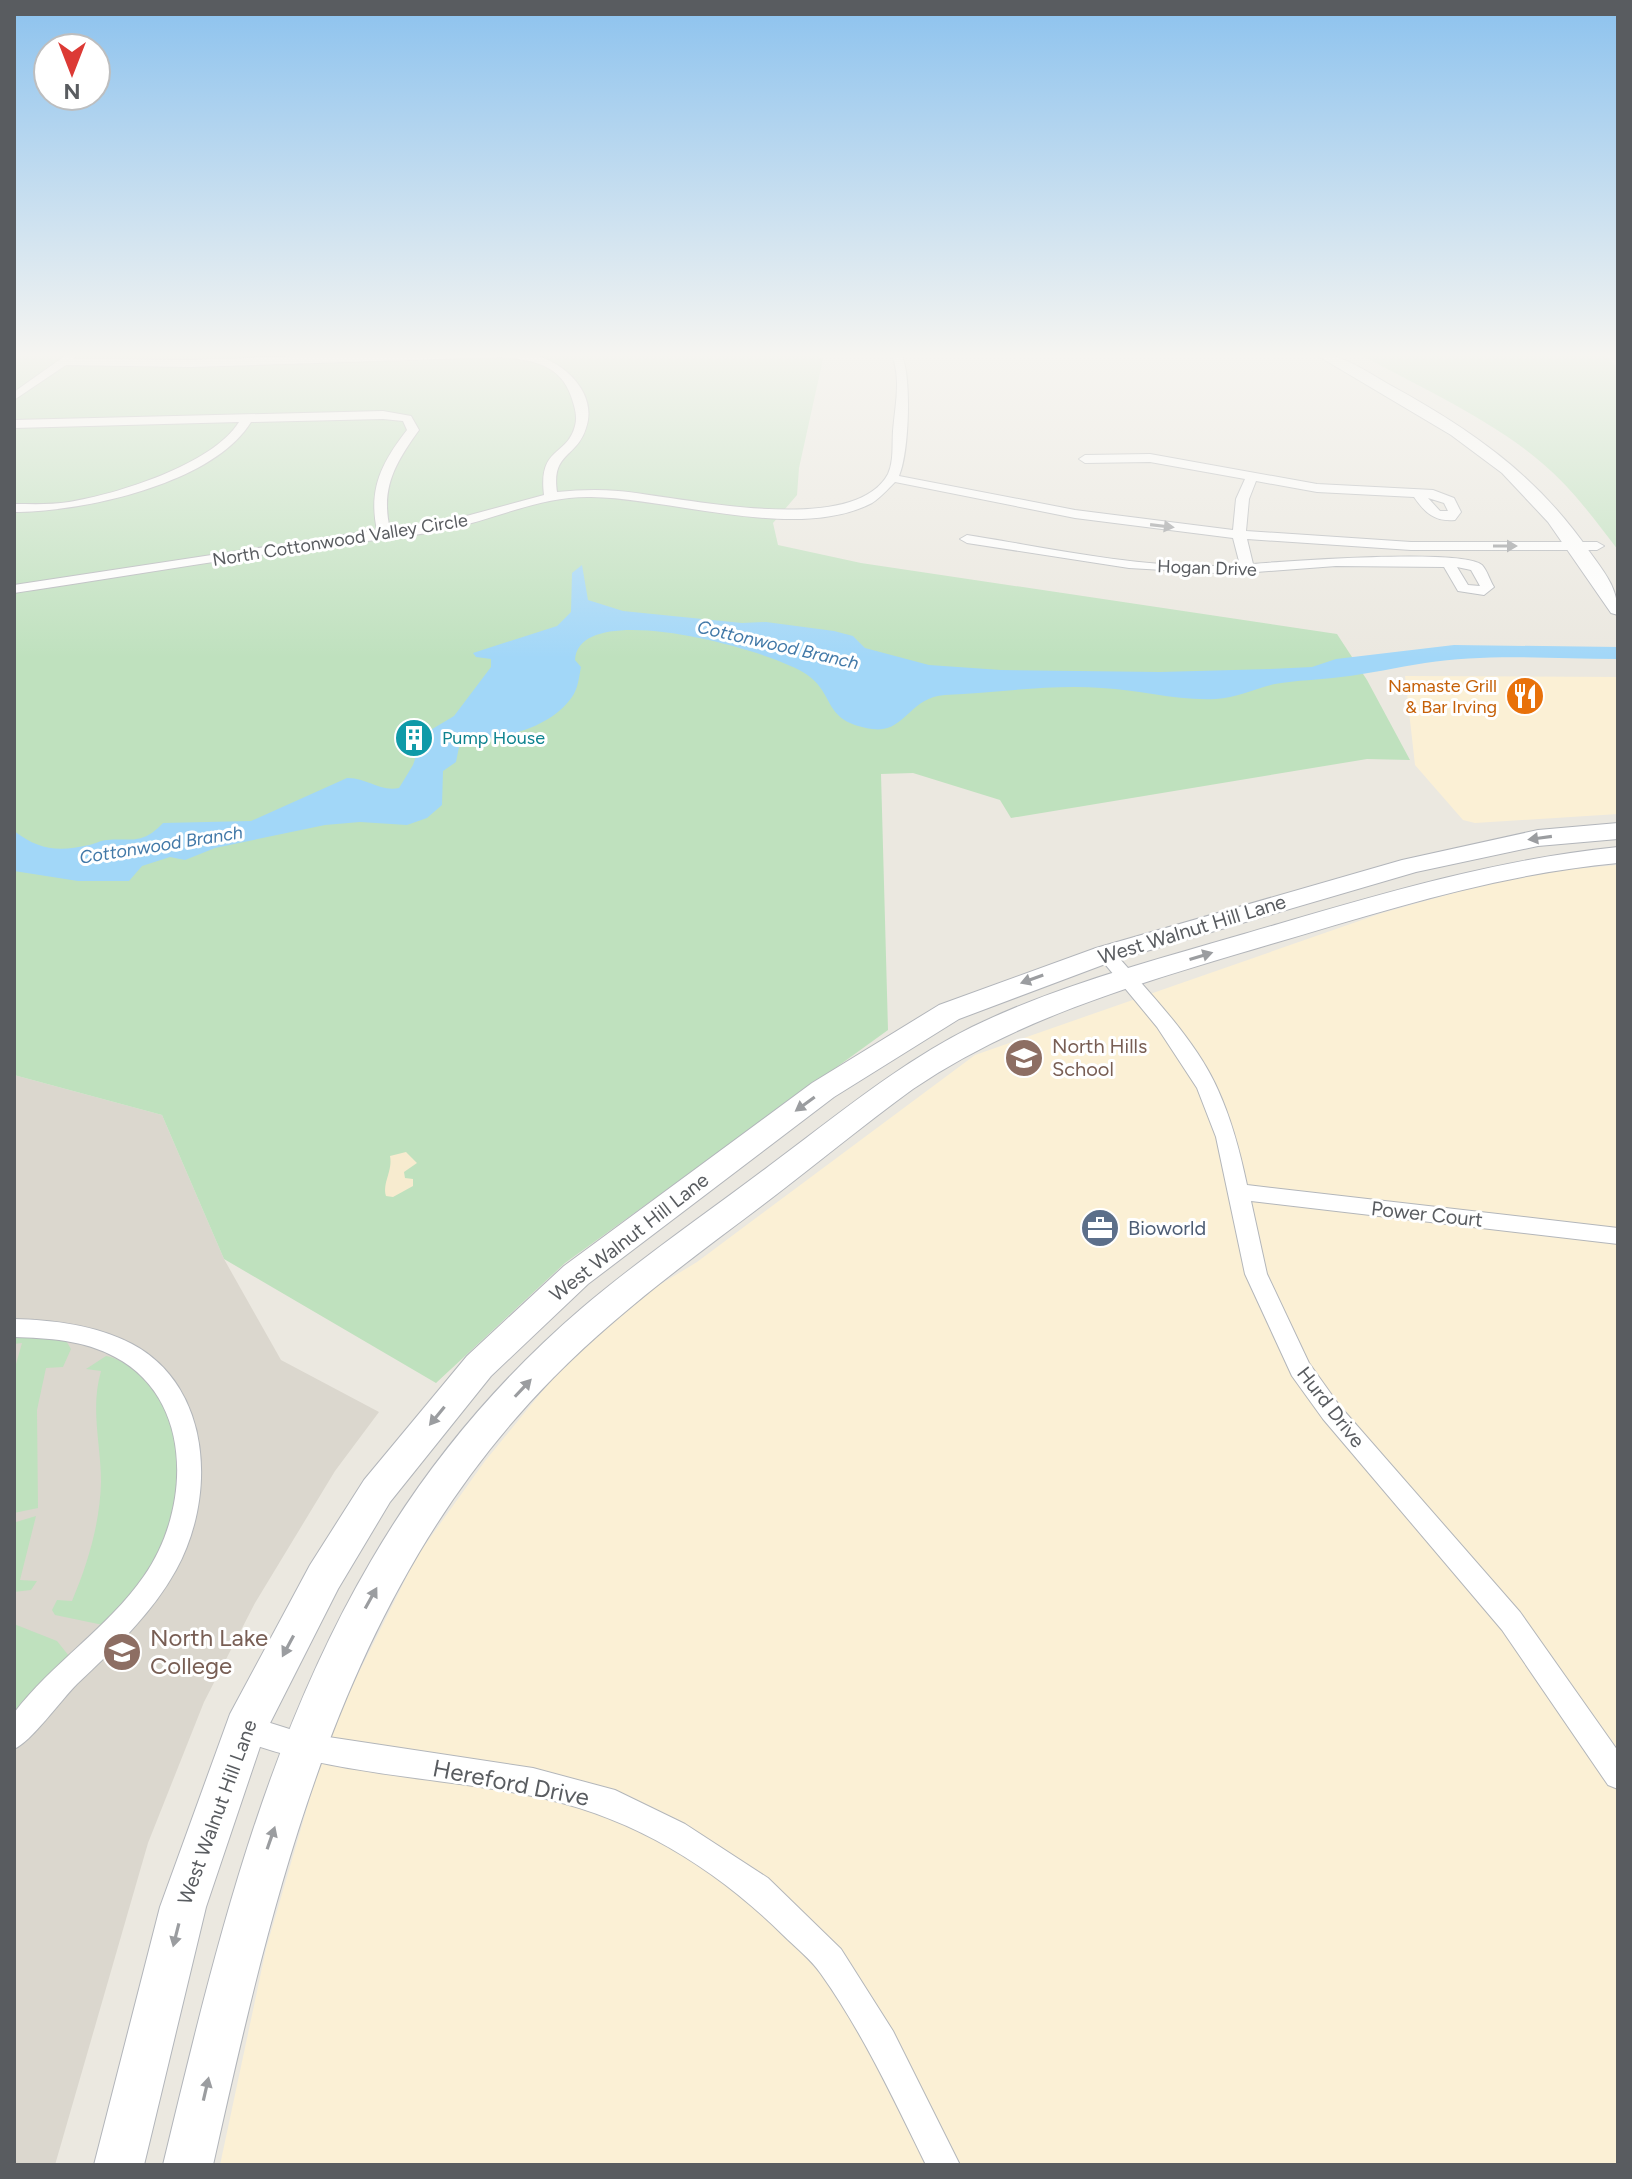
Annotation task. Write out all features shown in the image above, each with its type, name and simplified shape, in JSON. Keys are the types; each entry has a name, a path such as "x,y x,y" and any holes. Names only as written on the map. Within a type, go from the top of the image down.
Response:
{"main road":[{"path":"1490,455 1555,505"},
{"path":"1509,455 1581,539 1618,574"},
{"path":"1581,539 1618,609"},
{"name":"West Walnut Hill Lane","path":"188,2165 247,1911 302,1747 360,1619 386,1570 466,1453 565,1344 708,1230 898,1086 979,1035 1116,966 1472,850 1538,838 1618,831"},
{"path":"1364,908 1384,888 1460,864 1470,858 1472,850"},
{"name":"West Walnut Hill Lane","path":"119,2165 183,1907 245,1728 324,1577 377,1491 479,1366 576,1275 823,1090 937,1019 1034,978 1116,966 1364,908 1494,871 1618,855"},
{"path":"669,1204 708,1230"}],"street":[{"path":"14,508 71,506 165,475 212,455"},
{"path":"385,535 378,509 378,493 394,455"},
{"path":"551,496 546,481 550,465 558,455"},
{"path":"896,455 894,472 1063,513 1472,546 1581,539"},
{"path":"1085,459 1150,458 1343,491 1419,494"},
{"name":"North Cottonwood Valley Circle","path":"14,589 385,535 460,522 551,496 621,494 757,515 795,515 863,500 884,489 894,472"},
{"path":"1250,571 1239,548 1239,528 1244,490 1252,477"},
{"path":"1394,538 1465,532 1581,539"},
{"path":"1465,532 1472,546"},
{"name":"Hogan Drive","path":"967,539 1176,569 1250,571 1336,562 1448,563"},
{"name":"Hurd Drive","path":"1116,966 1173,1033 1207,1087 1226,1137 1265,1298 1287,1347 1314,1391 1511,1621 1618,1775"},
{"name":"Power Court","path":"1237,1192 1618,1236"},
{"path":"14,1328 69,1331 135,1354 166,1387 183,1421 192,1461 188,1507 169,1560 137,1607 29,1713 14,1735"},
{"name":"Hereford Drive","path":"245,1728 302,1747 533,1782 615,1804 675,1834 757,1889 830,1960 896,2067 943,2165"}],"shaded area":[{"path":"1405,676 1618,677 1618,814 1475,823 1463,820 1415,765"},
{"path":"1618,865 1618,2165 220,2165 266,1949 329,1732 417,1556 485,1461 553,1378 628,1304 697,1262 975,1055 1382,913 1525,873"},
{"name":"North Lake College","path":"14,1075 162,1115 224,1259 281,1360 379,1412 335,1471 255,1603 204,1702 148,1843 55,2165 14,2165"}],"green space":[{"path":"14,455 802,455 797,495 773,523 778,545 861,563 1337,634 1367,680 1410,760 1367,759 1011,818 1000,800 913,773 881,774 888,1030 565,1263 436,1383 224,1259 162,1115 14,1075"},
{"path":"1532,455 1618,455 1618,550 1582,504"},
{"path":"24,1334 65,1339 71,1349 63,1367 46,1368 37,1410 38,1508 14,1513 14,1371 22,1343 14,1344 14,1337"},
{"path":"106,1356 127,1365 155,1392 169,1415 177,1439 180,1463 173,1514 164,1539 141,1584 103,1625 55,1615 52,1610 57,1600 72,1601 96,1528 101,1482 96,1399 101,1371 86,1369"},
{"path":"36,1516 20,1580 37,1581 31,1590 14,1592 16,1522"},
{"path":"14,1624 57,1641 69,1656 14,1718"}],"sand":[{"path":"406,1152 417,1163 404,1172 405,1178 413,1179 413,1186 393,1197 386,1196 390,1156"}],"water":[{"name":"Cottonwood Branch","path":"582,565 588,600 623,611 742,623 766,622 834,631 853,636 865,648 929,665 1001,670 1160,672 1270,669 1312,667 1336,659 1454,645 1618,647 1618,659 1497,657 1449,660 1352,676 1275,684 1216,699 1082,687 945,695 923,702 892,726 872,729 856,725 837,714 816,682 787,664 757,653 680,634 641,630 608,632 585,641 575,660 581,667 576,690 562,709 550,718 506,735 460,742 456,762 443,771 442,805 427,818 407,825 360,822 325,825 215,848 185,860 170,857 142,866 129,881 78,881 14,871 14,831 41,846 68,848 105,840 143,838 163,823 251,821 347,778 385,788 399,788 413,765 424,734 454,716 491,667 491,659 476,657 473,653 557,626 571,612 572,573"}],"place":[{"name":"Namaste Grill & Bar Irving","path":"1525,696"},
{"name":"Pump House","path":"414,738"},
{"name":"North Hills School","path":"1024,1058"},
{"name":"Bioworld","path":"1100,1228"},
{"name":"North Lake College","path":"122,1652"}]}
